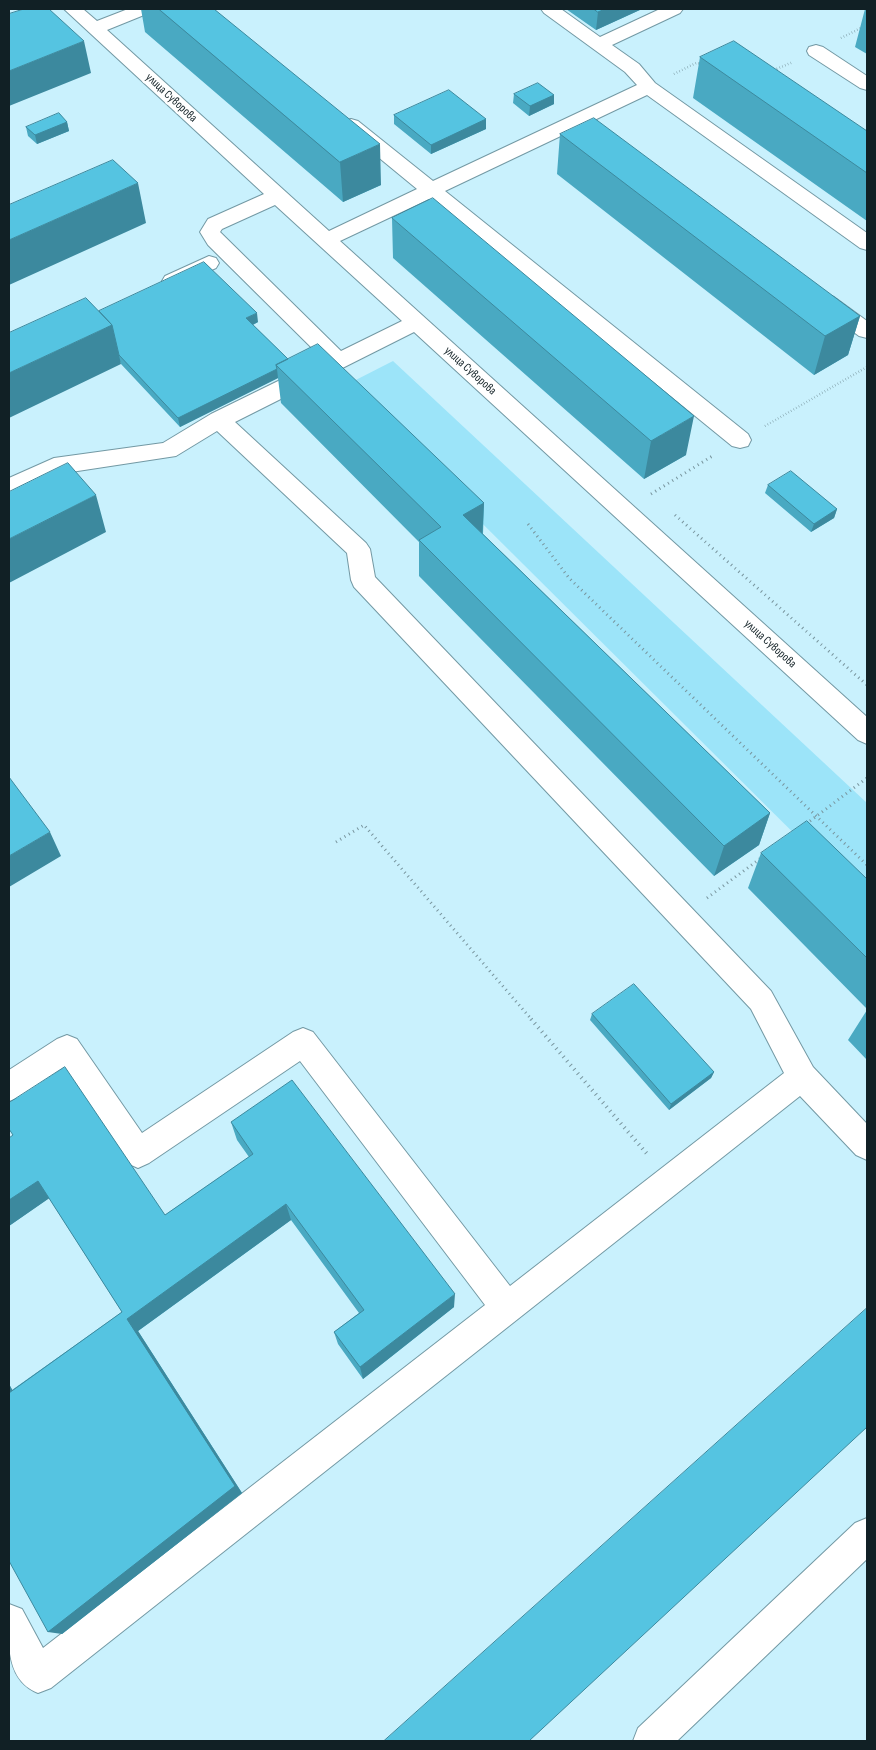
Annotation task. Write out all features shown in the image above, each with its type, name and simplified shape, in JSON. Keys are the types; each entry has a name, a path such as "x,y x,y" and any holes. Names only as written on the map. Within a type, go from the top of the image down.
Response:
{"street":[{"name":"улица Суворова","path":"74,9 867,733"},
{"path":"95,28 143,9"},
{"path":"550,9 632,68 648,87 867,243"},
{"path":"599,44 674,9"},
{"path":"816,51 867,84"},
{"path":"326,240 430,190 588,125 648,87"},
{"path":"339,115 740,440"},
{"path":"278,196 215,224 210,232 215,240 338,361"},
{"path":"157,288 209,263"},
{"path":"812,290 867,331"},
{"path":"9,488 54,466 168,450 219,420 417,322"},
{"path":"219,420 358,549 363,580 762,1000 802,1077 867,1145"},
{"path":"9,1087 67,1049 138,1153 303,1042 507,1308"},
{"path":"9,1622 38,1676 802,1077"},
{"path":"650,1741 867,1535"}],"path":[{"path":"767,70 776,70 867,24"},
{"path":"648,87 696,63 705,64"},
{"path":"657,499 650,493 867,367"},
{"path":"672,512 867,685"},
{"path":"528,524 569,578 867,865"},
{"path":"802,827 867,778"},
{"path":"336,842 364,825 670,1180"},
{"path":"682,916 762,857"}],"shaded area":[{"path":"393,361 867,803 867,906 344,386"}],"building":[{"path":"24,9 49,9 84,41 9,71 9,14"},
{"path":"159,9 214,9 380,144 340,162"},
{"path":"594,9 605,9 598,12"},
{"path":"734,41 867,131 867,173 700,57"},
{"path":"538,83 554,95 530,106 514,94"},
{"path":"449,90 486,119 431,145 394,115"},
{"path":"59,113 67,122 35,135 26,127"},
{"path":"594,118 860,316 825,336 560,134"},
{"path":"113,160 138,183 9,240 9,205"},
{"path":"433,198 694,416 651,441 392,218"},
{"path":"204,262 257,313 246,318 288,359 276,365 277,369 178,418 119,355 112,325 99,311"},
{"path":"86,298 112,325 9,373 9,333"},
{"path":"318,344 484,503 463,515 770,813 724,846 419,540 441,527 276,365"},
{"path":"68,463 96,495 9,539 9,492"},
{"path":"791,471 837,509 814,524 768,485"},
{"path":"9,777 50,832 9,856"},
{"path":"807,821 867,879 867,958 761,853"},
{"path":"634,984 714,1072 671,1104 592,1014"},
{"path":"65,1067 165,1215 253,1154 231,1122 292,1080 455,1294 360,1367 334,1332 364,1310 286,1204 127,1319 235,1486 48,1632 9,1561 9,1393 122,1312 38,1181 9,1200 9,1138 13,1135 9,1129 9,1103"},
{"path":"867,1308 867,1427 529,1741 384,1741"}]}
